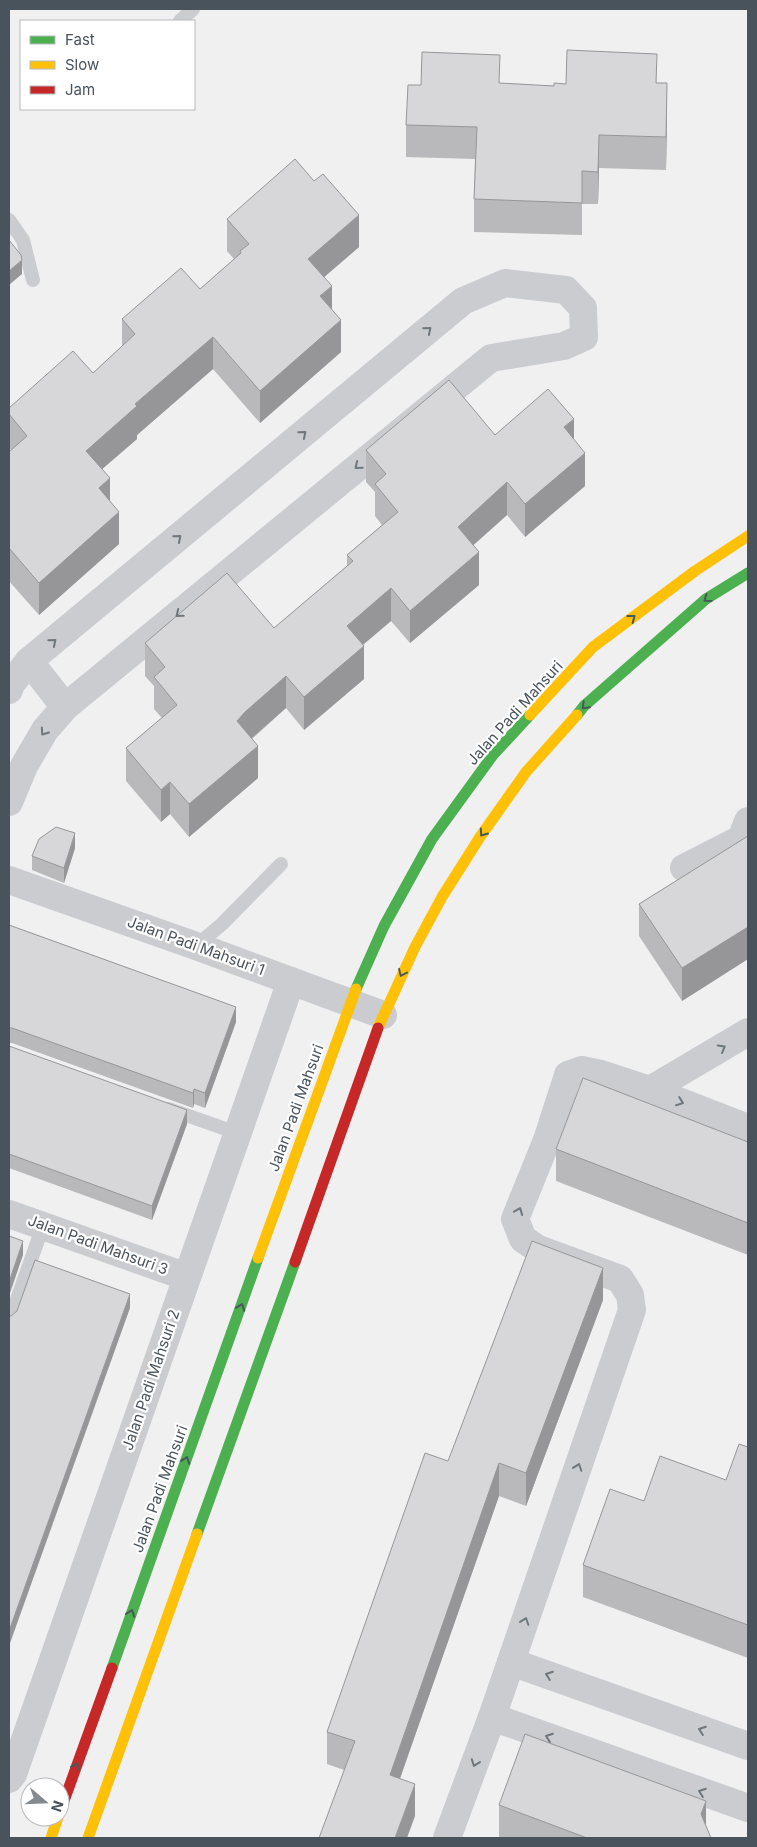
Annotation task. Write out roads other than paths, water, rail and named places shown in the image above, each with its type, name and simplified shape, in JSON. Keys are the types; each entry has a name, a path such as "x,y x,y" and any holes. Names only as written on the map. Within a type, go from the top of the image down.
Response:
{"main road":[{"name":"Jalan Padi Mahsuri","path":"70,1784 350,1002 384,926 432,840 493,755 593,648 694,571 748,536"},
{"path":"88,1838 383,1015 414,947 442,897 480,837 526,772 584,706 706,599 748,573"}],"street":[{"path":"9,690 11,684 29,661 463,301 505,283 566,290 583,308 584,337 564,346 491,358 65,708 40,737 24,766 9,802"},
{"path":"29,661 65,708"},
{"path":"684,868 741,839 748,821"},
{"name":"Jalan Padi Mahsuri 1","path":"9,880 383,1015"},
{"name":"Jalan Padi Mahsuri 2","path":"9,1779 15,1768 291,981"},
{"path":"650,1090 748,1032"},
{"path":"447,1838 492,1717 632,1310 630,1295 620,1279 538,1249 523,1239 515,1219 547,1140 568,1075 582,1070 601,1074 650,1090 748,1128"},
{"name":"Jalan Padi Mahsuri 3","path":"9,1214 187,1277"},
{"path":"511,1662 748,1746"},
{"path":"492,1717 748,1808"}],"lane":[{"path":"181,20 193,9"},
{"path":"9,220 23,240 33,280"},
{"path":"196,946 222,924 282,864"},
{"path":"155,1104 237,1133"},
{"path":"9,1322 43,1226"}]}
